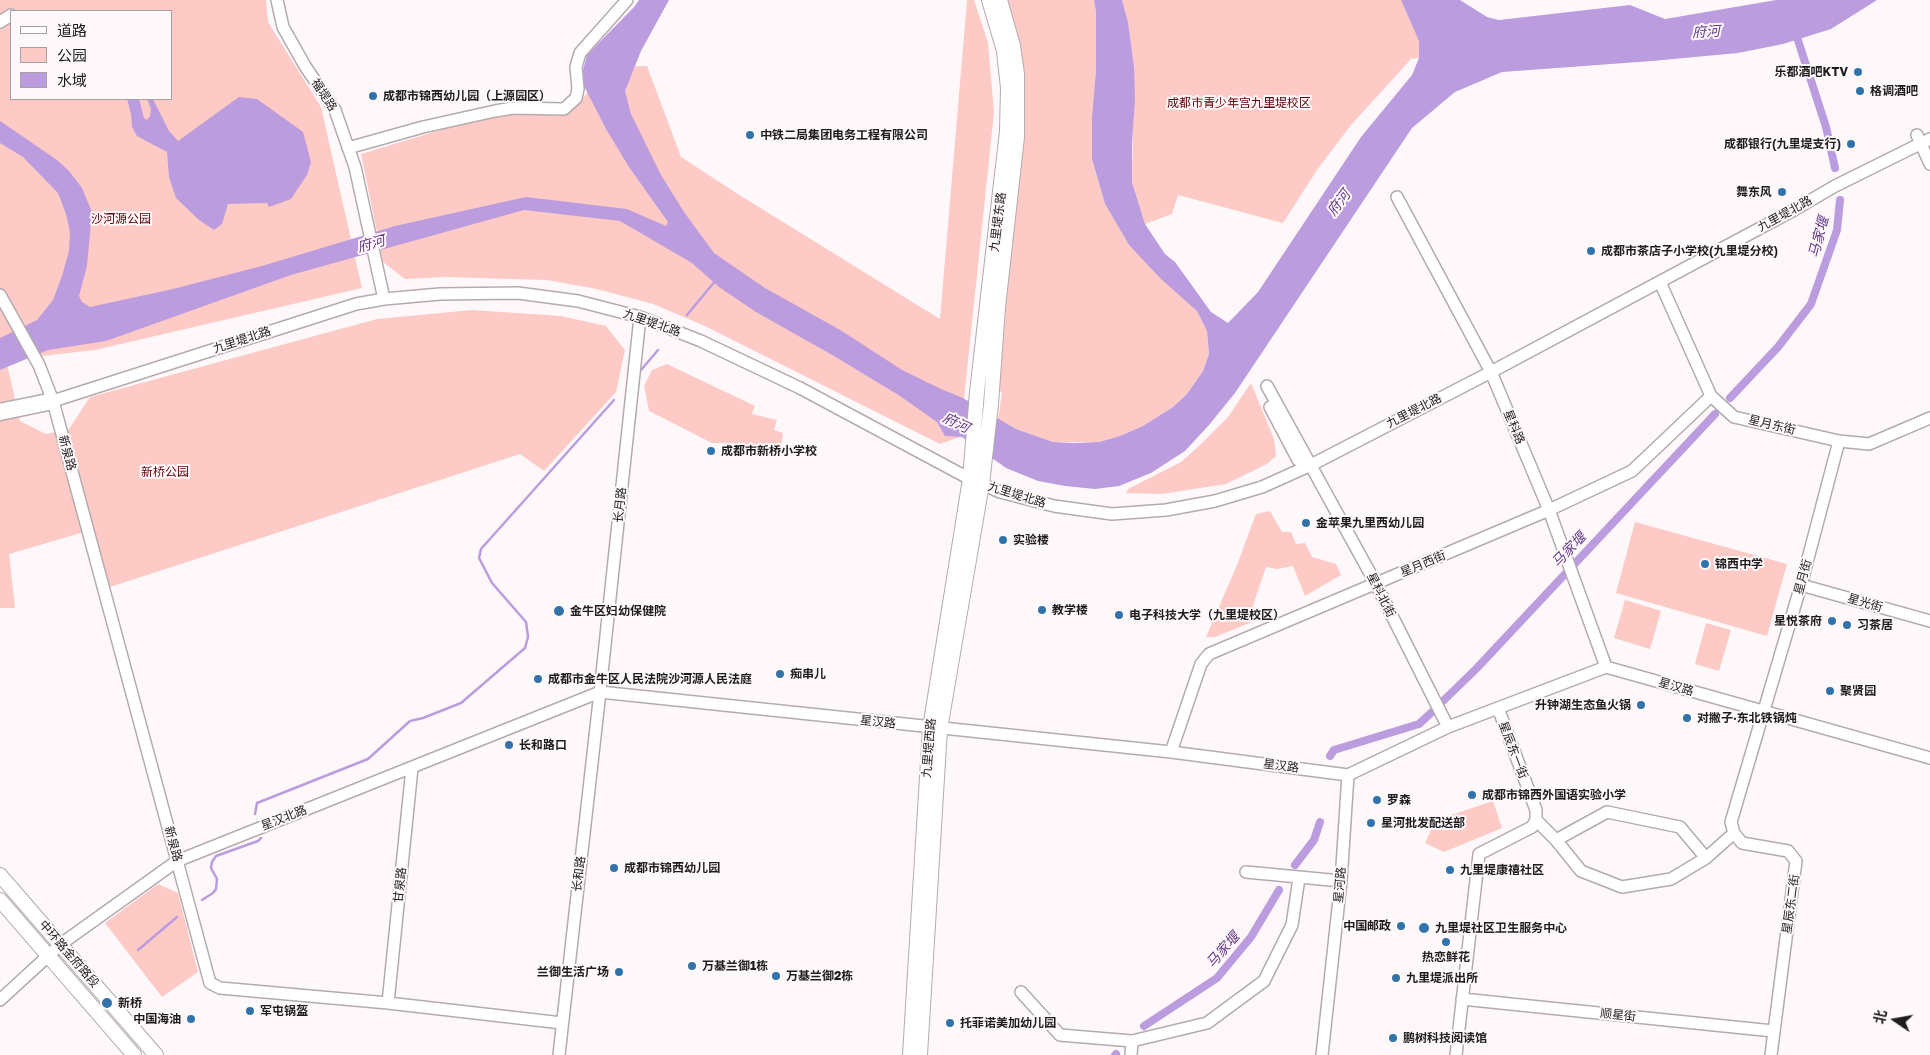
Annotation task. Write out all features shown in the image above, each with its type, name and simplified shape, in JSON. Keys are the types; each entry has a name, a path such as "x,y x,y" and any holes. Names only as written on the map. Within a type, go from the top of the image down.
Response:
{"highway":[{"path":"0,412 53,401"}],"main road":[{"name":"九里堤东路","path":"972,444 1007,131 1008,88 1004,51 989,0"},
{"path":"976,481 986,454 998,307 1017,137 1017,74 1013,46 1000,0"},
{"name":"九里堤西路","path":"910,1055 935,728 976,481 972,444"},
{"path":"920,1055 935,728"},
{"name":"中环路金府路段","path":"0,875 156,1055"},
{"name":"中环路金府路段","path":"0,900 134,1055"}],"street":[{"name":"福堤路","path":"277,0 282,27 305,66 335,110 355,167 384,299"},
{"path":"348,148 431,125 495,111 513,108 564,109 576,98 578,89 576,67 580,53 627,0"},
{"path":"1923,139 1930,164"},
{"name":"九里堤北路","path":"53,401 356,304 384,299 440,294 518,293 578,302 640,318 700,341 800,388 1000,492 1054,506 1112,514 1166,510 1215,501 1262,487 1311,465 1660,282 1923,139"},
{"name":"星科路","path":"1397,198 1491,372 1549,510 1606,667"},
{"name":"星月东街","path":"1660,282 1711,396 1734,417 1839,441 1868,444 1930,418"},
{"name":"新泉路","path":"0,295 39,365 53,401 210,983 220,988 388,1003 562,1022"},
{"name":"长月路","path":"600,692 640,318"},
{"name":"星科北街","path":"1311,465 1298,460 1269,405 1267,386 1284,418 1311,465 1376,584 1448,727"},
{"name":"星月西街","path":"1171,752 1202,664 1209,654 1549,510 1632,471 1711,396"},
{"name":"星月街","path":"1764,712 1801,584 1839,441"},
{"name":"星光街","path":"1801,584 1930,621"},
{"path":"1348,775 1448,727 1606,667"},
{"name":"星汉路","path":"1606,667 1930,758"},
{"name":"星汉路","path":"600,692 1171,752 1348,775"},
{"name":"星汉北路","path":"0,1000 61,944 177,860 600,692"},
{"name":"长和路","path":"559,1055 600,692"},
{"name":"星辰东一街","path":"1498,708 1536,810 1536,820"},
{"path":"1456,1055 1479,854 1532,827 1536,820 1556,840 1581,871 1622,887 1671,879 1706,858 1734,834 1731,822 1764,712"},
{"name":"甘泉路","path":"388,1003 412,768"},
{"name":"星河路","path":"1322,1055 1341,881 1348,775"},
{"path":"1556,840 1608,812 1680,827 1706,858"},
{"name":"星辰东二街","path":"1734,834 1742,843 1788,851 1796,861 1770,1055"},
{"path":"1246,872 1341,881"},
{"path":"1021,992 1060,1035 1132,1041 1207,1023 1264,980 1292,925 1299,878"},
{"name":"顺星街","path":"1462,999 1773,1031"},
{"path":"1131,1055 1132,1041"}],"green space":[{"path":"0,0 266,0 268,22 321,107 362,288 95,350 6,360 20,421 46,434 69,429 90,397 377,319 472,310 561,316 606,326 625,350 616,392 544,471 520,454 110,587 91,530 9,554 15,608 0,608"},
{"path":"967,0 974,0 988,43 994,112 960,437 940,444 705,326 653,304 597,289 547,280 445,277 405,279 383,262 361,154 497,113 539,113 557,116 565,114 572,110 610,67 647,66 681,157 940,319"},
{"path":"1005,0 1094,0 1096,12 1096,70 1092,117 1092,159 1105,204 1129,245 1197,311 1207,331 1209,354 1203,371 1187,394 1173,407 1143,426 1120,436 1099,442 1053,442 1016,429 998,419 1002,393 996,386 1025,100 1014,32"},
{"name":"成都市青少年宫九里堤校区","path":"1122,0 1401,0 1419,40 1419,58 1411,59 1351,125 1317,170 1283,223 1178,195 1172,214 1145,224 1132,182 1134,66 1128,22"},
{"path":"667,364 755,406 752,414 777,420 774,430 783,433 780,453 739,443 712,443 649,411 644,386 652,370"},
{"path":"1251,383 1274,439 1276,456 1267,464 1226,484 1162,494 1126,493 1128,489 1181,462 1228,417"},
{"path":"1270,511 1282,532 1291,532 1296,544 1305,543 1312,557 1336,564 1341,575 1305,596 1293,566 1277,569 1266,567 1253,605 1257,620 1215,637 1206,637 1237,565 1256,514"},
{"path":"1635,522 1787,564 1767,636 1616,593"},
{"path":"1625,600 1661,611 1650,649 1614,638"},
{"path":"1706,623 1731,630 1719,671 1695,664"},
{"path":"1493,801 1502,828 1444,852 1425,843 1436,820"},
{"path":"158,884 178,893 198,972 162,997 105,923"}],"water":[{"name":"府河","path":"639,0 669,0 641,51 625,91 631,114 661,175 684,212 714,253 765,288 842,331 902,370 963,398 1016,429 1053,442 1074,443 1099,442 1120,436 1143,426 1173,407 1187,394 1203,371 1209,354 1207,331 1197,311 1161,279 1129,245 1105,204 1092,159 1092,117 1096,70 1096,12 1094,0 1122,0 1128,22 1134,66 1135,99 1132,182 1145,224 1165,254 1175,262 1211,312 1228,323 1258,292 1361,137 1412,75 1419,58 1419,41 1401,0 1460,0 1487,17 1499,20 1630,5 1665,19 1776,0 1877,0 1831,29 1783,44 1738,53 1502,72 1455,92 1412,128 1235,393 1209,425 1185,451 1151,473 1119,486 1095,489 1065,486 1038,481 1006,468 962,437 945,436 937,422 900,396 756,312 719,287 692,263 620,221 524,210 291,275 106,341 48,350 0,370 0,338 37,320 53,300 69,251 70,232 58,193 23,157 0,143 0,121 57,160 69,171 82,188 92,212 87,266 79,296 82,302 90,307 173,289 262,266 395,226 526,197 627,209 666,226 668,222 629,167 606,129 584,86 583,70 587,55"},
{"path":"239,97 257,99 303,132 311,162 307,175 291,199 269,207 267,203 228,204 222,224 214,230 199,220 176,198 169,177 167,152 137,136 132,127 127,100 139,100 144,118 147,120 151,109 147,100 154,100 169,131 178,141"}],"waterway":[{"name":"马家堰","path":"1795,31 1826,127 1835,168"},
{"name":"马家堰","path":"1730,398 1778,347 1811,304 1837,230 1840,200"},
{"path":"687,315 716,280"},
{"path":"641,370 658,350"},
{"path":"255,814 257,803 368,759 410,721 461,703 525,648 528,637 526,622 492,583 479,558 481,549 614,400"},
{"name":"马家堰","path":"1441,703 1476,669 1715,414"},
{"name":"马家堰","path":"1330,756 1334,750 1419,724 1432,712"},
{"name":"马家堰","path":"1295,865 1314,840 1320,822"},
{"path":"202,900 216,889 217,879 211,868 216,856 258,841 261,838"},
{"name":"马家堰","path":"1144,1026 1217,978 1251,937 1279,890"},
{"path":"138,950 177,917"}],"place":[{"name":"乐都酒吧KTV","path":"1858,72"},
{"name":"格调酒吧","path":"1860,91"},
{"name":"成都市锦西幼儿园（上源园区）","path":"373,96"},
{"name":"中铁二局集团电务工程有限公司","path":"750,135"},
{"name":"成都银行(九里堤支行)","path":"1851,144"},
{"name":"舞东风","path":"1782,192"},
{"name":"成都市茶店子小学校(九里堤分校)","path":"1591,251"},
{"name":"成都市新桥小学校","path":"711,451"},
{"name":"金苹果九里西幼儿园","path":"1306,523"},
{"name":"实验楼","path":"1003,540"},
{"name":"锦西中学","path":"1705,564"},
{"name":"教学楼","path":"1042,610"},
{"name":"金牛区妇幼保健院","path":"559,611"},
{"name":"电子科技大学（九里堤校区）","path":"1119,615"},
{"name":"星悦茶府","path":"1832,621"},
{"name":"习茶居","path":"1847,625"},
{"name":"痴串儿","path":"780,674"},
{"name":"成都市金牛区人民法院沙河源人民法庭","path":"538,679"},
{"name":"聚贤园","path":"1830,691"},
{"name":"升钟湖生态鱼火锅","path":"1641,705"},
{"name":"对撇子·东北铁锅炖","path":"1687,718"},
{"name":"长和路口","path":"509,745"},
{"name":"成都市锦西外国语实验小学","path":"1472,795"},
{"name":"罗森","path":"1377,800"},
{"name":"星河批发配送部","path":"1371,823"},
{"name":"成都市锦西幼儿园","path":"614,868"},
{"name":"九里堤康禧社区","path":"1450,870"},
{"name":"中国邮政","path":"1401,926"},
{"name":"九里堤社区卫生服务中心","path":"1424,928"},
{"name":"热恋鲜花","path":"1446,942"},
{"name":"万基兰御1栋","path":"692,966"},
{"name":"兰御生活广场","path":"619,972"},
{"name":"万基兰御2栋","path":"776,976"},
{"name":"九里堤派出所","path":"1396,978"},
{"name":"新桥","path":"107,1003"},
{"name":"军屯锅盔","path":"250,1011"},
{"name":"中国海油","path":"191,1019"},
{"name":"托菲诺美加幼儿园","path":"950,1023"},
{"name":"鹏树科技阅读馆","path":"1393,1038"}],"park label":[{"name":"沙河源公园","path":"121,219"},
{"name":"新桥公园","path":"165,472"}]}
